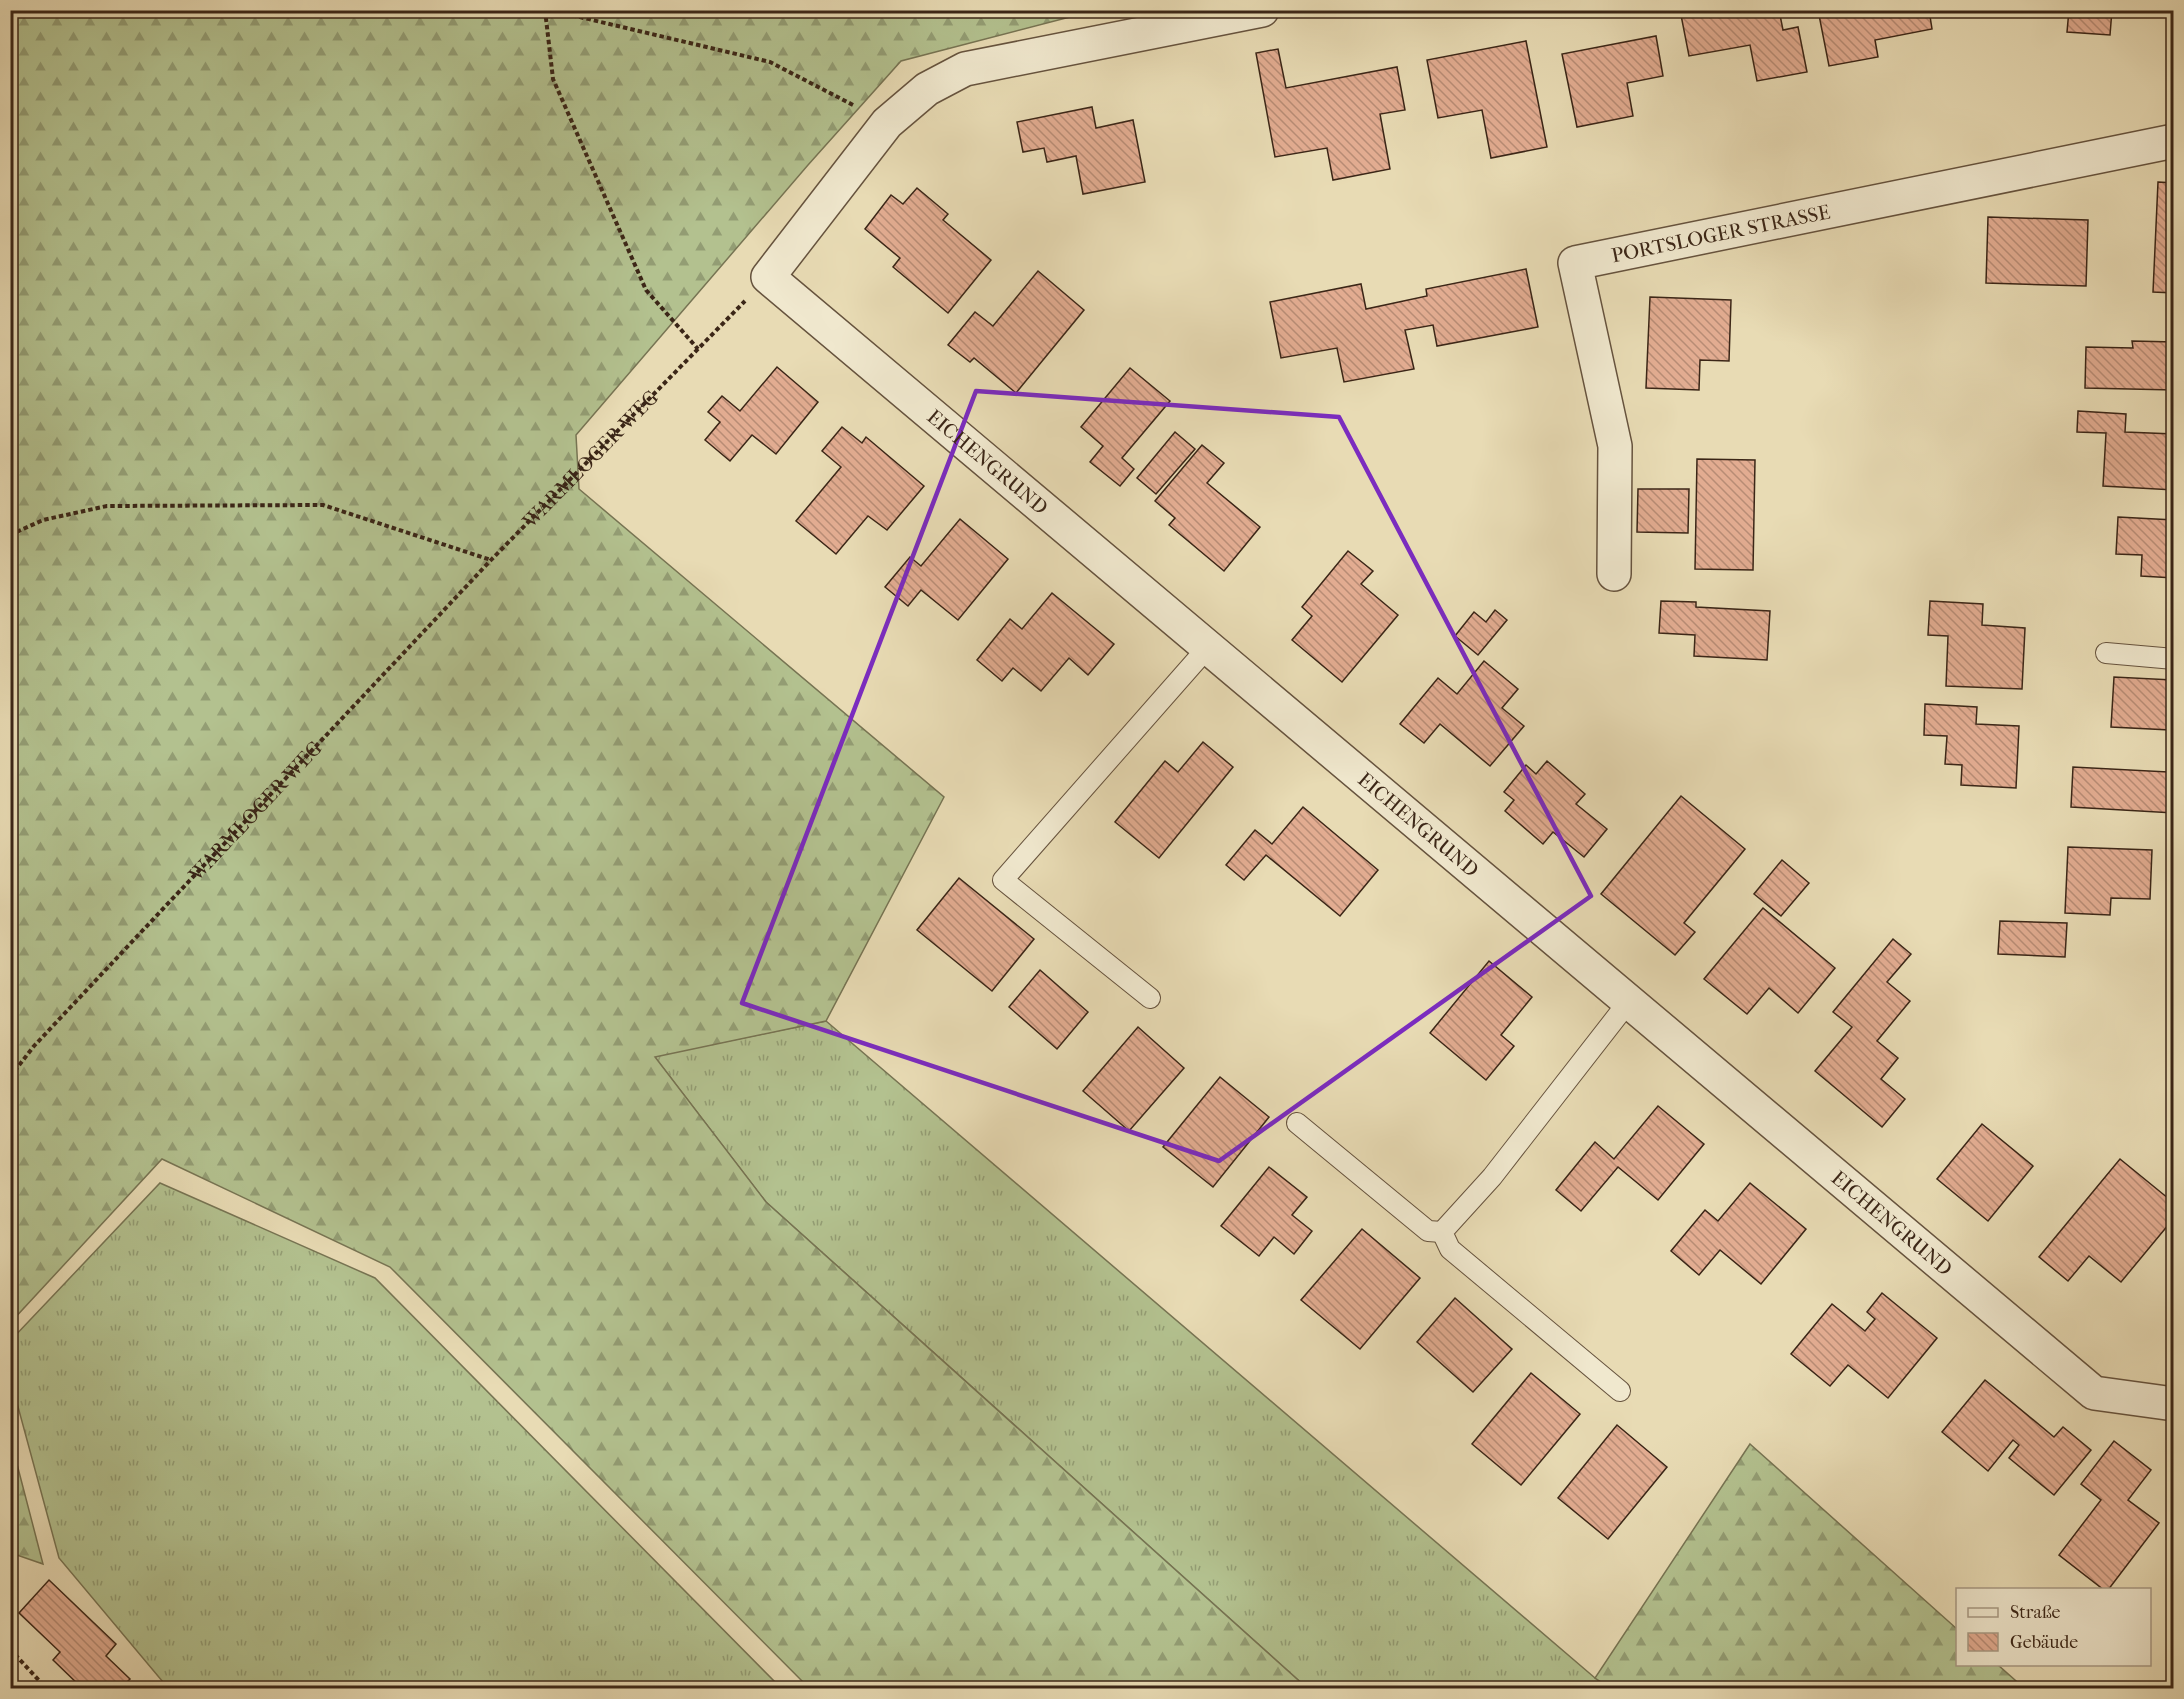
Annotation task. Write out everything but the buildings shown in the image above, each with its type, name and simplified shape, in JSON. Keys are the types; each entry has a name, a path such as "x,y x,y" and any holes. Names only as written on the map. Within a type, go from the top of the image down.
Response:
{"street":[{"path":"768,277 887,123 927,89 965,69 1262,10"},
{"name":"PORTSLOGER STRASSE","path":"1614,573 1615,446 1575,263 2174,141"},
{"name":"EICHENGRUND","path":"768,277 2094,1392 2174,1404"}],"lane":[{"path":"1150,998 1003,880 1208,647"},
{"path":"2106,653 2174,659"},
{"path":"1442,1232 1492,1177 1629,1001"},
{"path":"1297,1123 1428,1231 1442,1232"},
{"path":"1442,1232 1450,1249 1620,1392"}],"path":[{"path":"545,10 553,79 646,290 698,349"},
{"path":"550,10 770,62 887,123"},
{"name":"WARMLOGER WEG","path":"10,1077 34,1046 491,560 768,277"},
{"path":"10,536 43,520 107,506 323,505 491,560"},
{"path":"10,1649 46,1689"}],"highlighted area":[{"path":"976,391 1339,417 1591,896 1219,1161 742,1003"}],"green space":[{"path":"11,10 1093,11 901,61 808,165 576,435 579,489 944,797 826,1021 655,1057 766,1202 1307,1688 809,1688 390,1267 162,1159 11,1322"},
{"path":"826,1021 1595,1678 1610,1688 1307,1688 766,1202 654,1056"},
{"path":"160,1183 375,1278 781,1688 168,1688 59,1558 11,1381 11,1340"},
{"path":"11,1441 43,1564 11,1553"},
{"path":"1750,1444 1956,1628 1956,1666 1999,1666 2024,1688 1610,1688 1595,1678"}]}
